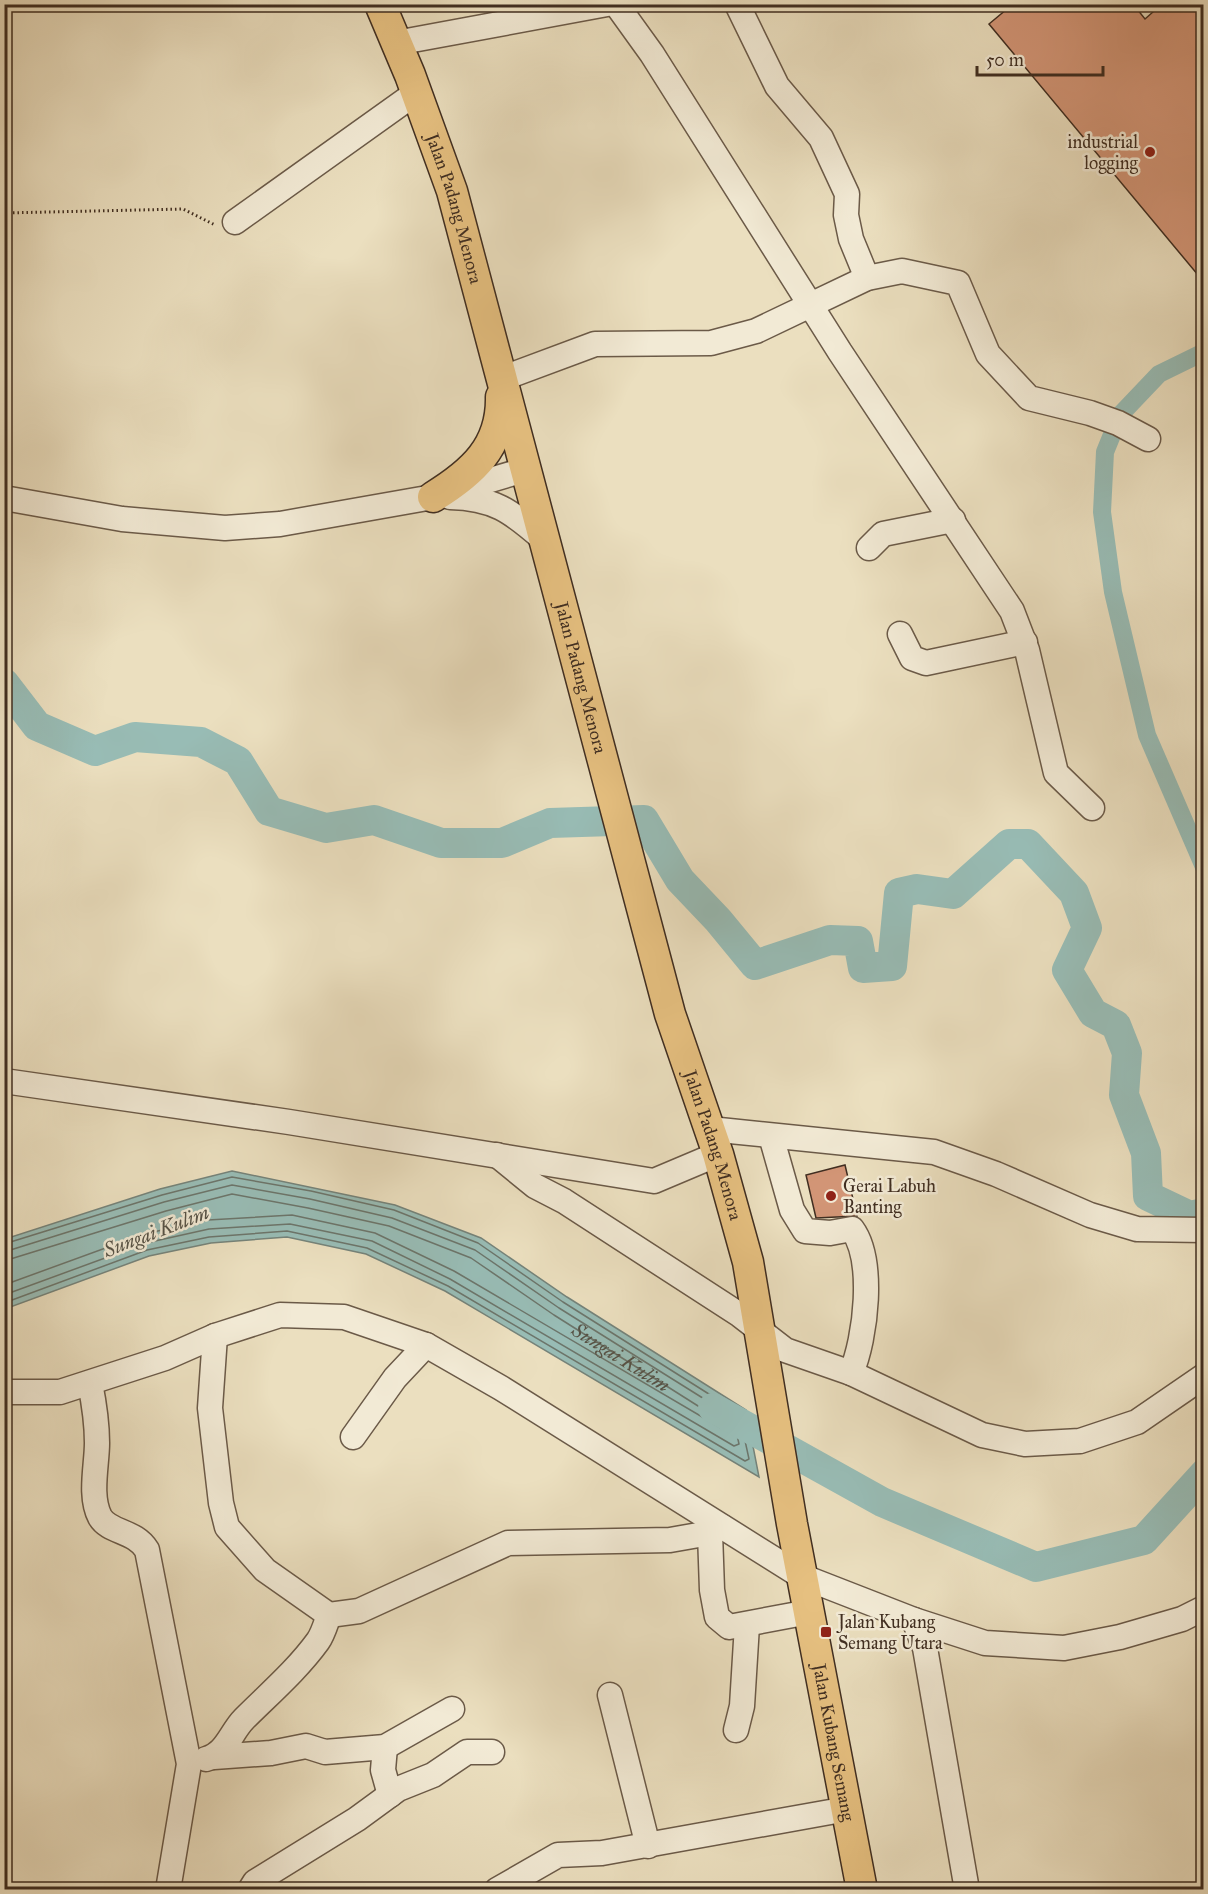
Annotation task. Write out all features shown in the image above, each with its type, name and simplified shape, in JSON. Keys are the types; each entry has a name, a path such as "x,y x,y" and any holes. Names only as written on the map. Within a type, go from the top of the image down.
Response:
{"main road":[{"name":"Jalan Padang Menora","path":"380,4 417,92 452,191 606,783 670,1014 714,1141 748,1262 757,1327 792,1524"},
{"path":"433,497 464,478 488,449 502,415 501,379"},
{"name":"Jalan Kubang Semang","path":"792,1524 862,1890"}],"street":[{"path":"396,43 607,4"},
{"path":"616,4 652,54 810,304 1012,611 1025,642 1056,773 1092,808"},
{"path":"738,4 777,86 821,138 847,194 846,215 851,239 867,278"},
{"path":"235,222 417,92"},
{"path":"501,379 596,344 711,343 756,331 867,278 902,271 941,277 958,283 988,354 1029,398 1090,413 1118,423 1148,439"},
{"path":"4,498 122,519 225,528 280,524 433,497 524,470"},
{"path":"433,497 474,498 513,512 543,539"},
{"path":"869,548 883,534 953,520"},
{"path":"900,634 912,658 926,663 1025,642"},
{"path":"4,1081 497,1155 654,1181 714,1141 771,1136 934,1152 996,1174 1090,1215 1137,1229 1203,1230"},
{"path":"771,1136 792,1210 805,1231 830,1233 852,1229 861,1241 866,1294 860,1352 851,1373"},
{"path":"497,1155 535,1186 564,1201 757,1327 785,1350 851,1373 982,1435 1025,1444 1080,1441 1137,1422 1203,1376"},
{"path":"4,1392 60,1392 165,1358 215,1336 280,1315 344,1317 426,1345 501,1388 716,1530 801,1576 915,1620 985,1643 1064,1648 1120,1637 1182,1619 1203,1608"},
{"path":"215,1336 210,1408 221,1503 227,1527 265,1570 329,1615 359,1611 508,1542 670,1540 716,1530"},
{"path":"353,1437 394,1378 426,1345"},
{"path":"90,1383 97,1442 95,1500 99,1515 105,1524 141,1540 147,1550 189,1764 168,1890"},
{"path":"716,1530 712,1590 717,1617 729,1627 809,1612"},
{"path":"214,1757 242,1721 270,1696 320,1639 329,1615"},
{"path":"915,1620 925,1648 967,1890"},
{"path":"736,1730 742,1706 747,1625"},
{"path":"610,1695 648,1846"},
{"path":"189,1764 214,1757 271,1753 306,1746 333,1752 385,1747 452,1709"},
{"path":"385,1747 383,1770 390,1795"},
{"path":"250,1890 255,1882 357,1819 390,1795 433,1775 467,1752 492,1752"},
{"path":"497,1890 558,1854 602,1853 648,1846 847,1809"}],"path":[{"path":"4,213 183,209 222,228 235,222"}],"water":[{"path":"232,1171 395,1205 481,1238 567,1297 746,1410 759,1477 445,1291 366,1254 287,1237 211,1243 149,1256 5,1309 5,1239 160,1189"}],"building":[{"name":"industrial logging","path":"1013,4 1133,4 1145,19 1162,4 1203,4 1203,281 989,24"},
{"name":"Gerai Labuh Banting","path":"845,1165 857,1216 816,1218 806,1175"}],"waterway":[{"path":"1204,352 1159,374 1120,415 1105,452 1102,512 1113,592 1147,735 1204,867"},
{"path":"4,683 37,726 95,751 135,737 201,742 238,761 269,811 326,828 374,820 441,843 502,843 550,823 644,820 680,880 718,920 755,965 830,940 858,941 863,968 892,966 899,893 917,889 953,894 1009,844 1028,844 1074,893 1087,928 1067,970 1093,1013 1116,1025 1127,1053 1124,1095 1146,1153 1148,1196 1190,1216 1204,1213"},
{"name":"Sungai Kulim","path":"713,1408 882,1502 1036,1567 1144,1540 1204,1474"}],"place":[{"name":"industrial logging","path":"1150,152"},
{"name":"Gerai Labuh Banting","path":"831,1196"},
{"name":"Jalan Kubang Semang Utara","path":"826,1632"}]}
